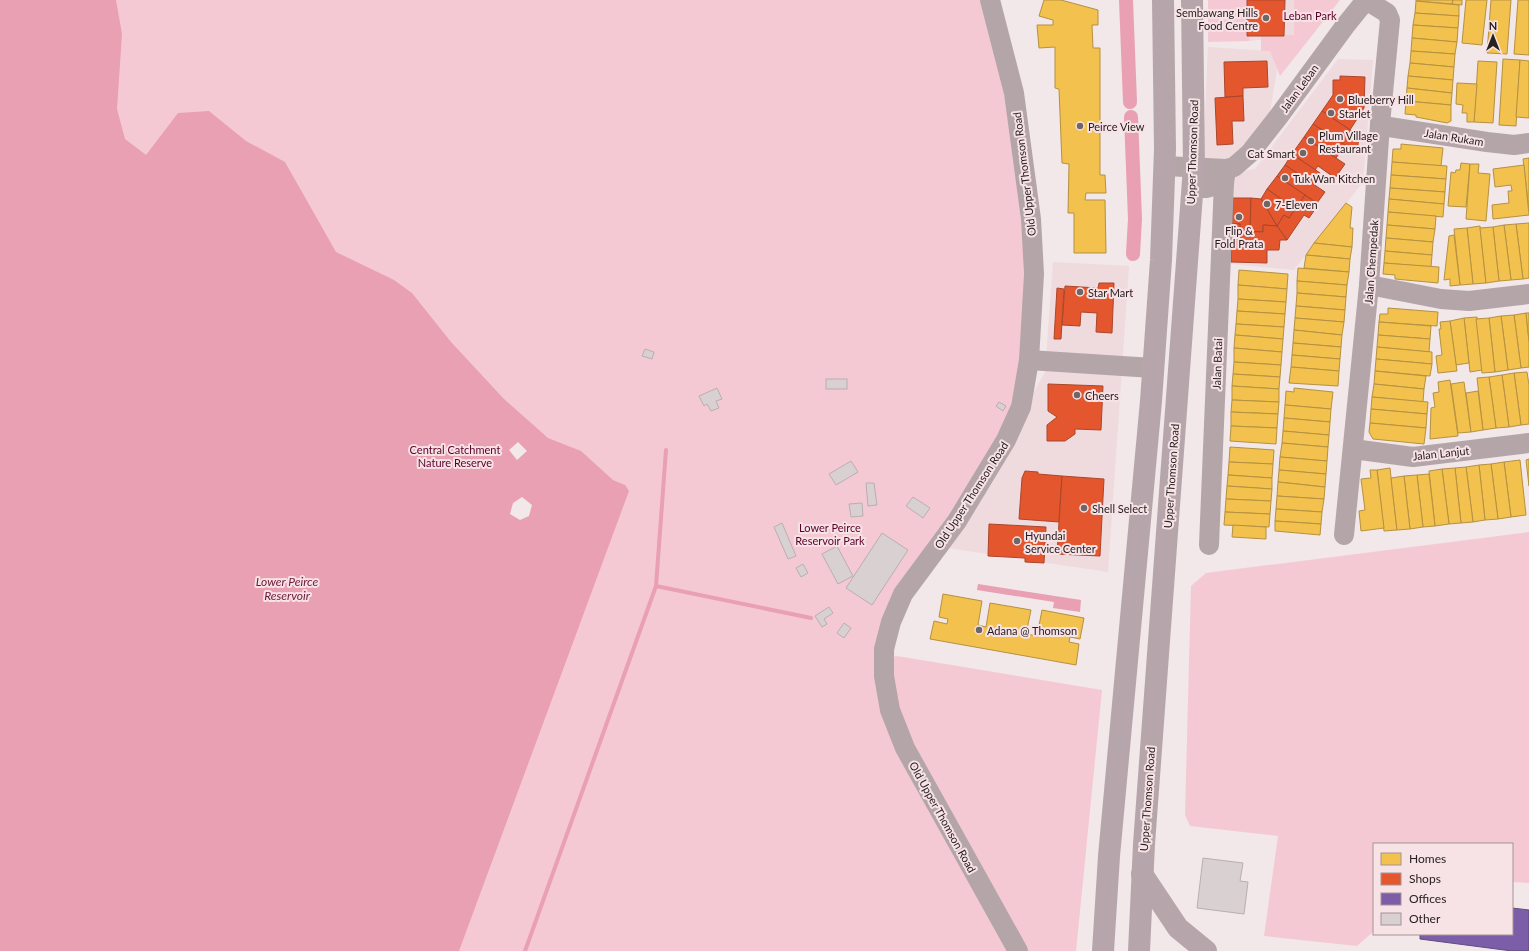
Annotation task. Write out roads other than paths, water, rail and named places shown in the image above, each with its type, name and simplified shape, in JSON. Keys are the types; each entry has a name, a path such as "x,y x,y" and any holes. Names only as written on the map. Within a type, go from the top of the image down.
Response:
{"main road":[{"path":"1103,951 1109,856 1153,368 1161,260 1165,166 1163,0"},
{"name":"Upper Thomson Road","path":"1139,951 1142,874 1193,177 1192,0"},
{"path":"1142,874 1178,928 1206,951"}],"street":[{"name":"Old Upper Thomson Road","path":"990,0 1014,92 1030,219 1034,274 1029,360 1021,407 1006,440 957,521 903,594 891,622 884,649 884,676 890,710 905,748 1018,951"},
{"name":"Jalan Chempedak","path":"1344,535 1369,286 1380,124 1390,20 1387,13 1366,0"},
{"name":"Jalan Leban","path":"1225,176 1250,153 1366,0"},
{"name":"Jalan Rukam","path":"1380,124 1389,127 1487,142 1514,145 1529,143"},
{"path":"1165,166 1193,177 1225,176"},
{"name":"Jalan Batai","path":"1209,545 1225,176"},
{"path":"1369,286 1441,299 1469,301 1529,294"},
{"path":"1029,360 1153,368"},
{"name":"Jalan Lanjut","path":"1353,449 1413,457 1529,443"}],"water":[{"name":"Lower Peirce Reservoir","path":"0,0 116,0 122,34 117,109 125,139 146,155 178,113 209,111 246,141 285,162 336,252 394,280 412,293 451,342 504,399 548,438 581,451 613,480 625,485 629,491 459,951 0,951"},
{"path":"978,584 1081,600 1080,612 1053,608 1054,602 977,590"}],"waterway":[{"path":"1126,0 1130,102"},
{"path":"1131,117 1135,219 1133,254"},
{"path":"656,586 666,450"},
{"path":"525,951 656,586 811,618"}],"place":[{"name":"Sembawang Hills Food Centre","path":"1266,18"},
{"name":"Blueberry Hill","path":"1340,99"},
{"name":"Starlet","path":"1331,113"},
{"name":"Peirce View","path":"1080,126"},
{"name":"Plum Village Restaurant","path":"1311,141"},
{"name":"Cat Smart","path":"1303,153"},
{"name":"Tuk Wan Kitchen","path":"1285,178"},
{"name":"7-Eleven","path":"1267,204"},
{"name":"Flip & Fold Prata","path":"1239,217"},
{"name":"Star Mart","path":"1080,292"},
{"name":"Cheers","path":"1077,395"},
{"name":"Shell Select","path":"1084,508"},
{"name":"Hyundai Service Center","path":"1017,541"},
{"name":"Adana @ Thomson","path":"979,630"}],"park label":[{"name":"Leban Park","path":"1310,15"},
{"name":"Central Catchment Nature Reserve","path":"455,455"},
{"name":"Lower Peirce Reservoir Park","path":"830,533"}]}
